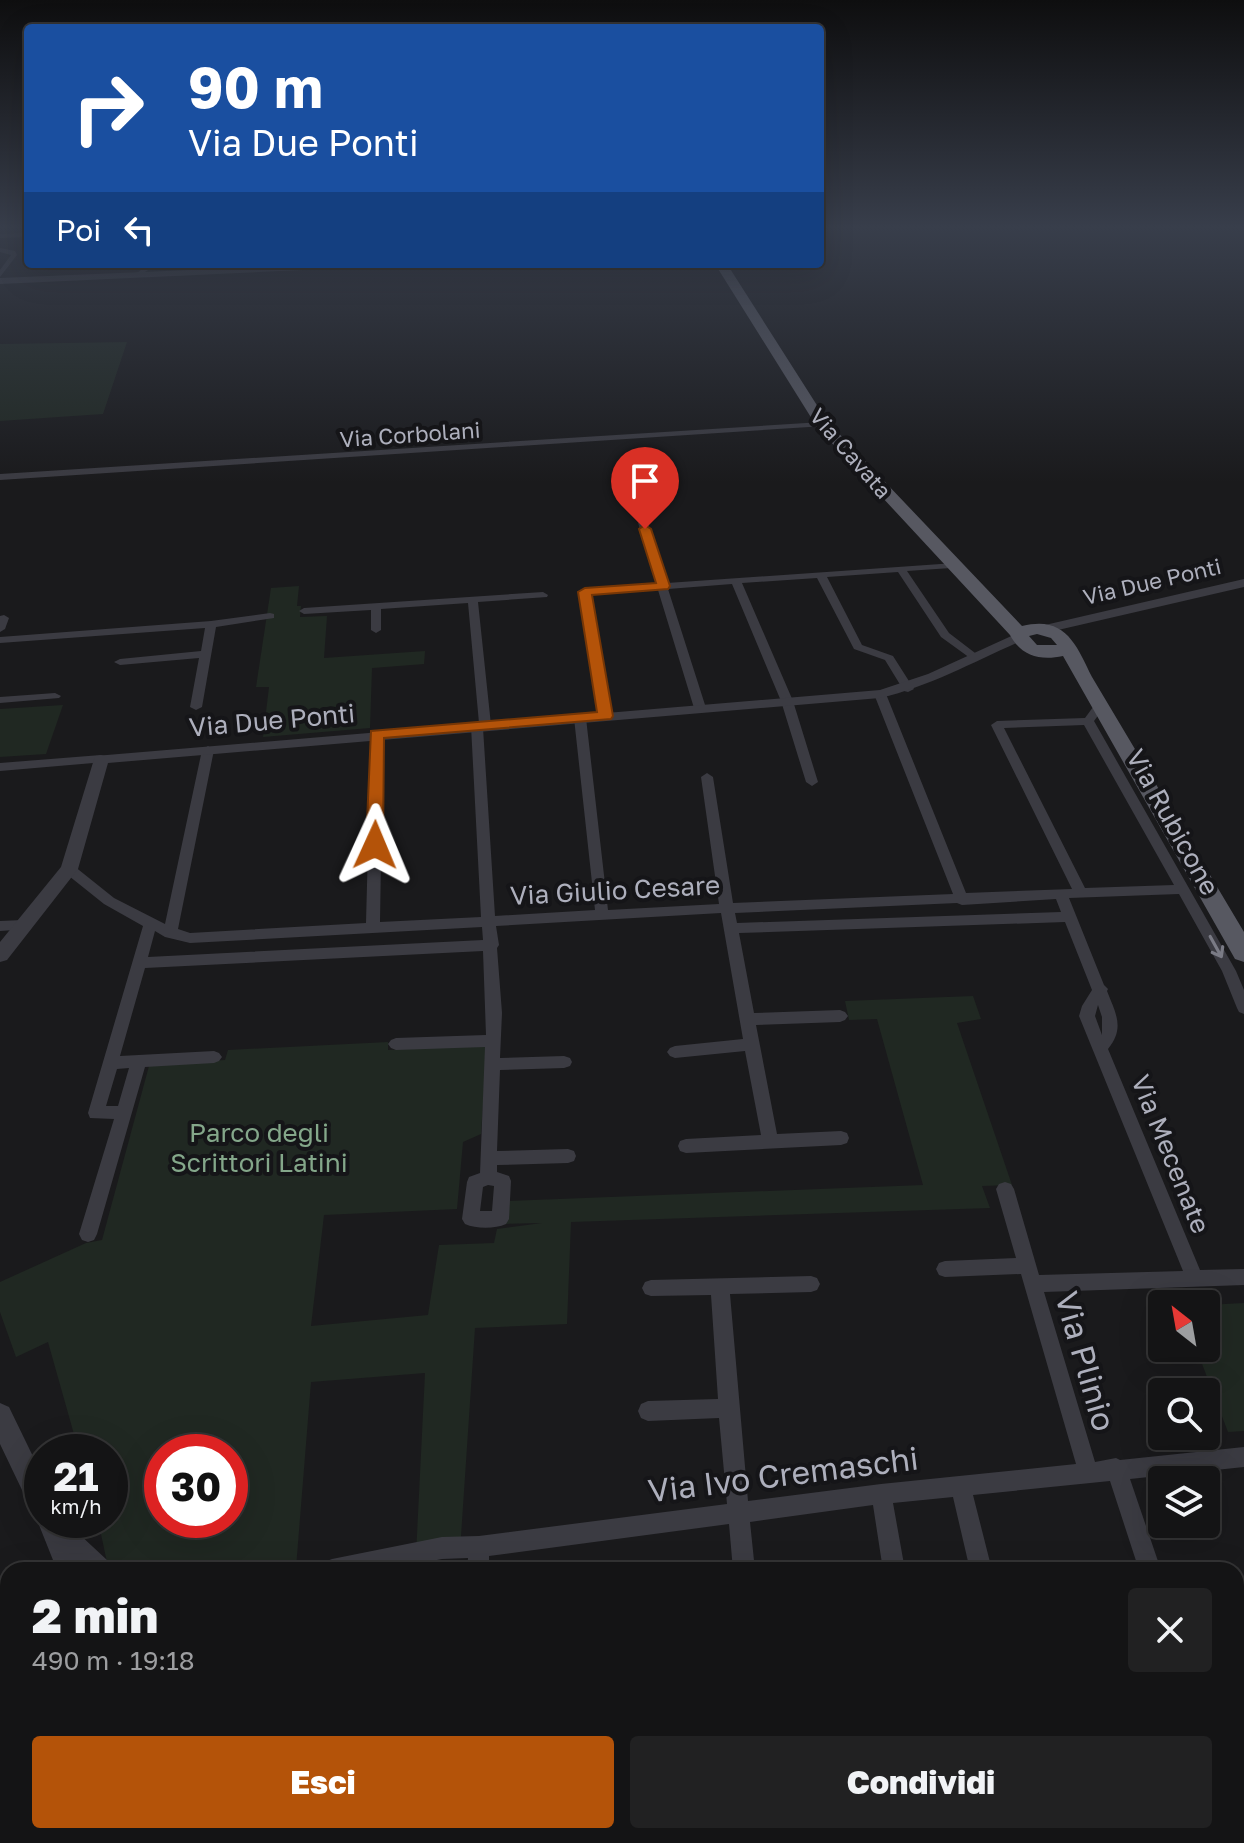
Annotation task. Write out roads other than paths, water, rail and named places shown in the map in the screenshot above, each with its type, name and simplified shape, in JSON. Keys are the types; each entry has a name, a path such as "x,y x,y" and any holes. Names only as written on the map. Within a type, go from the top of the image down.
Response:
{"main road":[{"name":"Via Cavata","path":"751,311 822,424 951,565 1039,631 1082,677 1094,713 1244,953"},
{"name":"Via Cavata","path":"1039,631 1042,653 1082,677"},
{"path":"1039,631 1059,652 1042,653"}],"street":[{"name":"Via Corbolani","path":"0,477 822,424"},
{"path":"646,496 636,500 700,708"},
{"path":"605,716 585,592 951,565"},
{"path":"901,569 945,635 979,653"},
{"path":"821,575 858,647 889,658 908,689"},
{"path":"736,581 787,701 812,782"},
{"name":"Via Due Ponti","path":"0,767 880,694 908,689 979,653 1039,631 1244,583"},
{"path":"304,611 543,595"},
{"path":"473,600 492,945 493,1041 488,1178"},
{"path":"376,607 376,630"},
{"path":"0,640 211,624 270,616"},
{"path":"196,707 211,624"},
{"name":"Via Due Ponti","path":"979,653 1007,648 1042,653"},
{"path":"120,662 205,654"},
{"path":"880,694 962,900"},
{"path":"0,700 55,696"},
{"path":"1081,894 997,725 1094,713"},
{"name":"Via Rubicone","path":"1094,713 1183,889 1229,971 1244,1008"},
{"path":"580,718 602,915"},
{"path":"373,929 377,734"},
{"path":"170,933 208,750"},
{"path":"0,955 69,869 101,759"},
{"path":"707,777 727,908 770,1142"},
{"name":"Via Giulio Cesare","path":"69,869 86,887 170,933 190,938 727,908 1183,889"},
{"name":"Via Mecenate","path":"1061,895 1101,989 1089,1006 1087,1016 1195,1279"},
{"name":"Via Giulio Cesare","path":"731,928 1070,917"},
{"path":"125,1112 96,1113 151,922"},
{"path":"0,926 23,925"},
{"path":"140,963 492,945"},
{"path":"748,1019 840,1016"},
{"path":"396,1044 493,1041"},
{"path":"675,1052 751,1044"},
{"path":"111,1063 214,1057"},
{"path":"88,1234 139,1062"},
{"path":"492,1064 564,1062"},
{"path":"686,1146 841,1138"},
{"path":"489,1158 568,1156"},
{"name":"Via Plinio","path":"1005,1189 1088,1472"},
{"name":"Via Plinio","path":"945,1269 1030,1275"},
{"path":"1030,1275 1195,1279 1244,1277"},
{"path":"651,1288 811,1284"},
{"path":"720,1286 743,1562"},
{"path":"648,1411 728,1408"},
{"path":"0,1416 24,1466"},
{"name":"Via Ivo Cremaschi","path":"372,1562 442,1548 479,1547 737,1511 1116,1468 1244,1457"},
{"path":"1116,1468 1147,1562"},
{"path":"960,1485 979,1562"},
{"path":"881,1494 893,1562"},
{"path":"58,1538 68,1562"},
{"path":"65,1538 89,1562"},
{"path":"478,1562 479,1547"}],"park label":[{"name":"Parco degli Scrittori Latini","path":"259,1147"}]}
